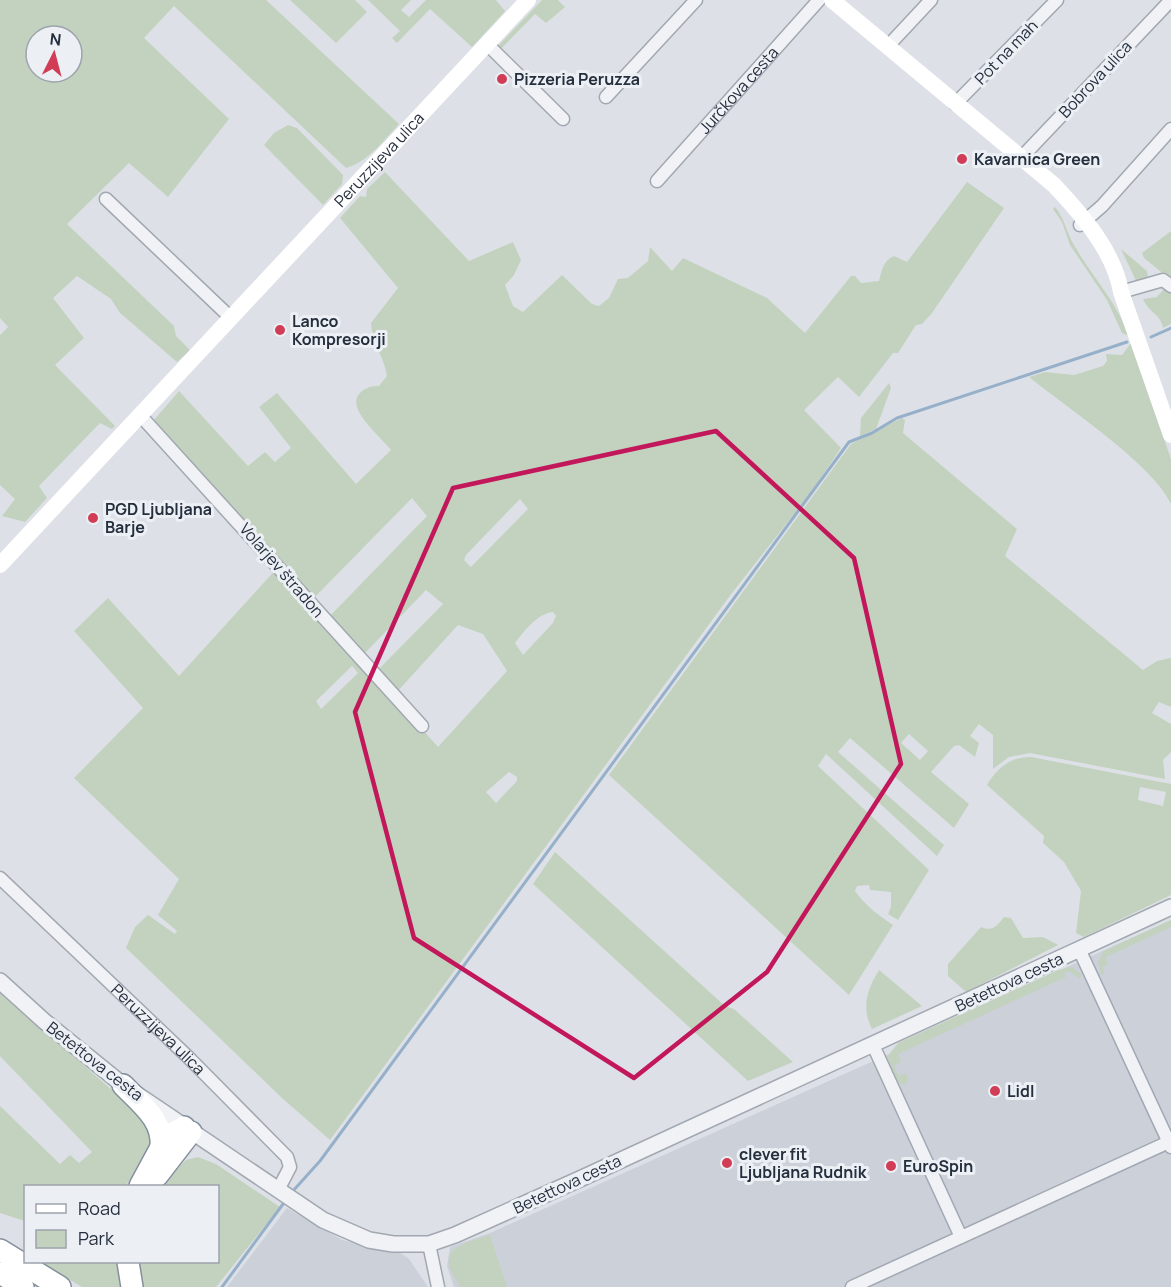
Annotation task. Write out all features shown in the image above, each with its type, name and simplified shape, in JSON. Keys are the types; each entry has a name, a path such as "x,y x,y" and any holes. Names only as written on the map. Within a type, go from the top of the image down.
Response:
{"highway":[{"path":"123,1085 157,1122 161,1148"},
{"path":"141,1185 171,1132 188,1130"},
{"path":"151,1185 188,1130"},
{"path":"0,1239 24,1246"},
{"path":"0,1251 60,1287"},
{"path":"128,1263 132,1287"},
{"path":"1,1274 23,1287"}],"main road":[{"name":"Peruzzijeva ulica","path":"0,565 528,0"},
{"path":"832,0 1021,158 1083,223 1118,277 1121,292 1171,435"}],"street":[{"path":"606,97 696,0"},
{"name":"Jurčkova cesta","path":"657,181 819,0"},
{"path":"888,46 931,0"},
{"name":"Pot na mah","path":"955,104 1057,0"},
{"name":"Bobrova ulica","path":"1021,158 1170,0"},
{"path":"487,45 563,119"},
{"path":"1083,223 1102,206 1171,129"},
{"path":"106,199 231,318"},
{"path":"1121,292 1163,280 1171,286"},
{"name":"Volarjev štradon","path":"140,415 422,726"},
{"name":"Peruzzijeva ulica","path":"0,878 276,1144 290,1163 285,1195"},
{"name":"Betettova cesta","path":"0,981 51,1028 123,1085 323,1220 350,1234 393,1244 429,1244 455,1235 873,1046 1171,907"},
{"path":"852,1287 1170,1143 1079,949"},
{"path":"873,1046 961,1237"},
{"path":"429,1244 438,1287"}],"highlighted area":[{"path":"716,431 854,558 901,764 767,972 634,1078 414,938 355,712 453,488"}],"shaded area":[{"path":"1171,920 1171,1287 454,1287 447,1266 450,1247 490,1233 891,1053 901,1042"},
{"path":"287,1208 342,1240 399,1252 409,1259 428,1287 227,1287"}],"green space":[{"path":"0,0 266,0 399,124 362,161 346,168 174,6 144,38 229,119 168,197 129,163 67,224 174,326 176,336 190,350 177,362 120,313 111,299 77,276 53,298 84,338 55,365 115,426 112,429 100,423 39,486 47,498 25,522 2,516 15,499 0,485 0,335 8,327 0,318"},
{"path":"290,0 355,0 367,12 336,43"},
{"path":"368,0 411,0 401,10 409,17 426,0 496,0 505,11 472,47 430,9 397,43 392,38 400,31"},
{"path":"542,0 558,0 565,7 546,23 535,14 499,51 497,47"},
{"path":"288,125 297,128 343,175 342,184 323,205 264,145 274,133"},
{"path":"385,172 469,261 513,242 521,260 514,275 505,285 513,306 523,312 562,275 592,304 599,306 609,298 618,279 628,278 648,261 650,247 672,271 683,258 767,298 805,333 851,276 855,276 861,283 879,281 887,260 894,256 907,262 967,182 1004,208 932,313 922,324 916,325 898,353 893,353 859,397 838,377 804,410 841,448 809,495 732,593 330,1140 282,1098 126,948 135,927 148,915 175,934 177,931 158,915 179,879 74,778 143,708 74,631 108,598 179,676 278,567 438,747 507,671 483,634 458,625 396,693 375,673 443,604 426,590 363,655 327,619 427,516 412,498 312,600 276,556 266,548 155,426 154,420 179,391 248,466 265,452 275,462 291,448 259,407 277,393 356,484 391,450 366,422 357,406 357,398 361,392 369,387 379,386 387,376 371,323 398,288 340,218 360,196 366,197 367,189","holes":["520,499 528,509 471,567 464,560 466,555","553,612 556,616 553,623 523,655 515,643 532,623 547,613","352,666 358,673 321,709 316,701","509,772 517,777 517,781 496,803 486,792"]},
{"path":"1055,207 1074,245 1111,301 1129,336 1122,333 1107,300 1070,245 1062,222 1053,209"},
{"path":"1171,231 1171,280 1144,258 1142,253"},
{"path":"1121,249 1147,271 1148,277 1136,281"},
{"path":"1164,289 1171,292 1171,324 1163,328 1160,319 1143,299 1157,297"},
{"path":"1131,343 1171,459 1171,504 1162,489 1129,455 1029,377 1045,372 1074,375 1103,366 1107,361 1106,354 1122,355"},
{"path":"889,383 891,388 876,429 860,436 861,418"},
{"path":"902,418 905,420 903,433 1017,529 1005,556 1143,670 1157,661 1171,658 1171,707 1159,702 1152,713 1171,724 1171,752 1163,760 1165,779 1030,753 1009,757 993,769 993,735 979,724 970,736 979,743 975,757 959,745 954,746 931,772 969,804 954,828 850,738 838,752 944,845 937,856 826,754 818,766 929,870 898,920 888,914 891,907 891,892 870,890 869,885 857,886 855,891 863,901 893,925 849,995 609,775 851,444","holes":["909,734 928,751 920,760 901,743"]},
{"path":"1031,757 1171,784 1171,895 1084,937 1076,933 1081,891 1064,862 1043,843 1044,836 987,785 995,773 1010,761","holes":["1140,787 1166,792 1163,806 1138,800"]},
{"path":"555,852 725,1006 734,1009 793,1062 748,1081 533,884"},
{"path":"1004,917 1011,918 1023,938 1043,937 1058,945 966,992 948,976 948,964 981,927 988,929 994,927"},
{"path":"1171,920 1171,927 1106,957 1108,964 1102,967 1105,973 1101,975 1098,962 1104,951"},
{"path":"1072,967 1081,974 1080,979 1069,971 1064,973 1066,977 898,1054 901,1062 894,1066 899,1076 906,1073 908,1079 906,1085 898,1082 887,1057 898,1043 1058,970"},
{"path":"879,970 922,1006 872,1029 866,1006 871,985"},
{"path":"0,992 136,1111 146,1124 151,1141 127,1185 24,1185 24,1221 0,1213 0,1106 60,1164 70,1155 79,1163 92,1152 0,1056"},
{"path":"198,1157 216,1164 280,1207 216,1287 143,1287 139,1263 219,1263 219,1185 161,1185 186,1160"},
{"path":"490,1235 507,1287 461,1287 449,1265 449,1257 459,1246"},
{"path":"42,1263 119,1263 122,1287 82,1287"}],"waterway":[{"path":"1151,337 1171,328"},
{"path":"292,1192 320,1161 849,442 872,433 897,418 1127,342"},
{"path":"222,1287 286,1200"}],"place":[{"name":"Pizzeria Peruzza","path":"502,79"},
{"name":"Kavarnica Green","path":"962,159"},
{"name":"Lanco Kompresorji","path":"280,330"},
{"name":"PGD Ljubljana Barje","path":"93,518"},
{"name":"Lidl","path":"995,1091"},
{"name":"clever fit Ljubljana Rudnik","path":"727,1163"},
{"name":"EuroSpin","path":"891,1166"}]}
